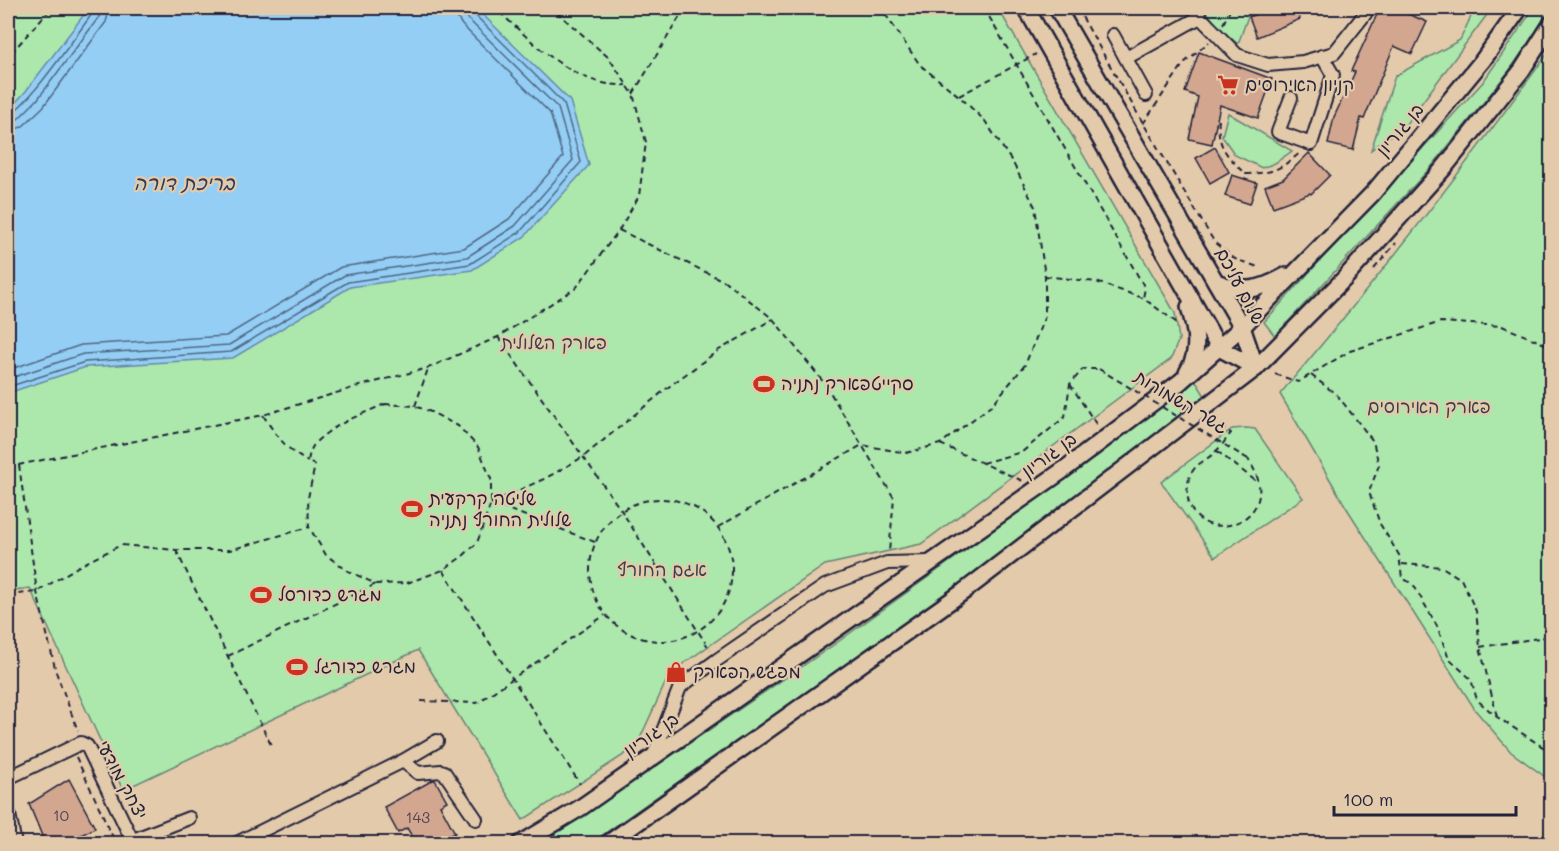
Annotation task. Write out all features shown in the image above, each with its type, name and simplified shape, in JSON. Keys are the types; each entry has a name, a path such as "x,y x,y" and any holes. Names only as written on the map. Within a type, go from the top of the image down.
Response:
{"main road":[{"path":"1026,8 1219,348 1256,368"},
{"name":"שלום עליכם","path":"1057,8 1242,327 1256,368"},
{"name":"בן גוריון","path":"520,843 580,808 1038,488 1180,382 1242,327 1373,193 1483,60 1520,8"},
{"path":"607,843 963,591 1256,368 1344,279 1443,169 1522,70 1551,23"},
{"path":"1216,282 1236,289 1250,290 1270,285 1296,271"},
{"path":"1180,382 1196,353 1197,338 1181,281"}],"street":[{"path":"1126,58 1197,12 1237,55 1268,65 1303,62 1334,53 1365,14 1367,8"},
{"path":"1113,35 1146,95"},
{"path":"1291,98 1278,132 1311,144 1334,75 1322,56"},
{"path":"653,757 680,687 717,660 825,586 888,563 930,562"},
{"path":"235,843 404,761 437,741"},
{"name":"יצחק מודעי","path":"8,778 81,743 87,746 133,842"},
{"path":"404,761 418,773 444,772 477,819"},
{"path":"8,809 15,843"},
{"path":"133,842 189,818"}],"path":[{"path":"8,63 13,51 51,8"},
{"path":"490,8 497,10 569,70 606,84 627,85"},
{"path":"8,467 263,415 428,368 498,337 576,288 619,230 639,196 646,142 633,94 609,58 552,8"},
{"path":"633,94 685,8"},
{"path":"718,527 862,445 906,453 940,444 991,406 1025,365 1045,316 1045,276 1035,207 1014,163 985,121 959,96 920,65 881,8"},
{"path":"984,8 1145,288 1143,298"},
{"path":"1077,8 1215,243 1235,259 1258,267"},
{"path":"1133,139 1184,63 1218,35 1231,8"},
{"path":"959,96 1048,47"},
{"path":"1219,120 1218,133 1226,154 1245,174 1270,173 1285,165 1311,144"},
{"path":"619,230 726,282 772,319 825,384 894,498 888,563"},
{"path":"1045,276 1096,282 1143,298 1197,338"},
{"path":"491,503 546,478 583,457 671,385 719,350 772,319"},
{"path":"1275,374 1298,382 1350,351 1441,322 1502,326 1551,347"},
{"path":"498,337 621,510 717,660"},
{"path":"415,406 428,368"},
{"name":"גשר השמורות","path":"1070,384 1083,369 1099,369 1248,459 1259,483"},
{"path":"1311,375 1337,395 1373,441 1379,465 1369,492 1380,524 1399,555 1402,578 1413,584 1437,626 1449,659 1471,679 1477,700 1497,717 1551,753"},
{"path":"982,463 1022,452 1065,417 1070,384"},
{"path":"1070,384 1105,438"},
{"path":"228,656 376,584 407,583 443,570 477,543 491,503 490,479 478,447 458,426 415,406 385,404 359,416 316,442 309,453 308,462"},
{"path":"1198,413 1231,433 1217,450 1198,464 1191,473 1187,489 1190,508 1201,520 1219,527 1239,523 1255,508 1259,483 1217,450"},
{"path":"263,415 279,440 290,451 315,465 309,498 309,527 326,555 348,571 376,584"},
{"path":"940,444 1038,488"},
{"path":"19,465 37,592 56,672 80,735"},
{"path":"664,498 687,503 706,515 718,527 730,553 732,576 727,598 715,618 698,631 678,640 658,642 638,638 620,629 605,615 595,599 590,580 590,561 595,542 606,524 621,510 642,501 664,498"},
{"path":"491,503 595,542"},
{"path":"8,595 37,592 79,566 121,545 176,550 230,550 309,527"},
{"path":"176,550 271,745"},
{"path":"1400,564 1442,567 1461,579 1476,611 1480,647 1497,717"},
{"path":"443,570 580,784"},
{"path":"421,701 477,704 605,615"},
{"path":"1480,647 1551,636"},
{"path":"72,748 116,843"}],"green space":[{"name":"פארק השלולית","path":"8,8 998,8 1175,313 1179,339 1171,359 921,544 825,565 670,673 636,747 523,820 418,650 123,790 30,588 8,591"},
{"path":"1204,8 1251,8 1238,44 1216,25"},
{"path":"1475,8 1492,8 1406,124 1371,150 1395,76 1460,40"},
{"path":"1534,8 1551,8 1551,11 1509,71 1432,166 1275,336 1264,322 1483,82"},
{"name":"פארק האירוסים","path":"1551,49 1551,781 1511,752 1476,711 1346,507 1280,394 1419,224"},
{"path":"1228,113 1292,151 1275,163 1262,168 1235,155 1222,136"},
{"path":"1194,378 1205,396 956,587 598,838 587,843 538,844 574,822 835,644 1073,473"},
{"path":"1232,429 1255,429 1303,498 1215,557 1161,482"}],"water":[{"name":"בריכת דורה","path":"89,8 476,8 570,101 589,165 524,237 472,270 350,287 233,358 86,367 8,393 8,111"}],"building":[{"path":"1270,8 1296,8 1300,19 1257,37 1249,17"},
{"path":"1380,8 1394,8 1427,22 1412,54 1394,46 1364,119 1361,118 1353,150 1328,144 1334,117 1355,72 1351,71"},
{"name":"קניון האירוסים","path":"1199,52 1272,79 1258,118 1220,105 1212,144 1189,139 1198,97 1185,92"},
{"path":"1215,147 1229,172 1210,183 1196,158"},
{"path":"1309,153 1330,175 1311,194 1273,207 1265,186 1283,179"},
{"path":"1232,175 1257,183 1250,204 1225,196"},
{"path":"69,779 95,828 65,843 45,843 29,804"},
{"path":"433,780 447,801 440,805 455,833 436,843 416,843 407,828 398,833 384,807"}],"place":[{"name":"קניון האירוסים","path":"1228,85"},
{"name":"סקייטפארק נתניה","path":"764,384"},
{"name":"שליטה קרקעית שלולית החורף נתניה","path":"412,509"},
{"name":"מגרש כדורסל","path":"261,595"},
{"name":"מגרש כדורגל","path":"297,667"},
{"name":"מפגש הפארק","path":"676,672"}],"park label":[{"name":"אגם החורף","path":"662,570"}]}
